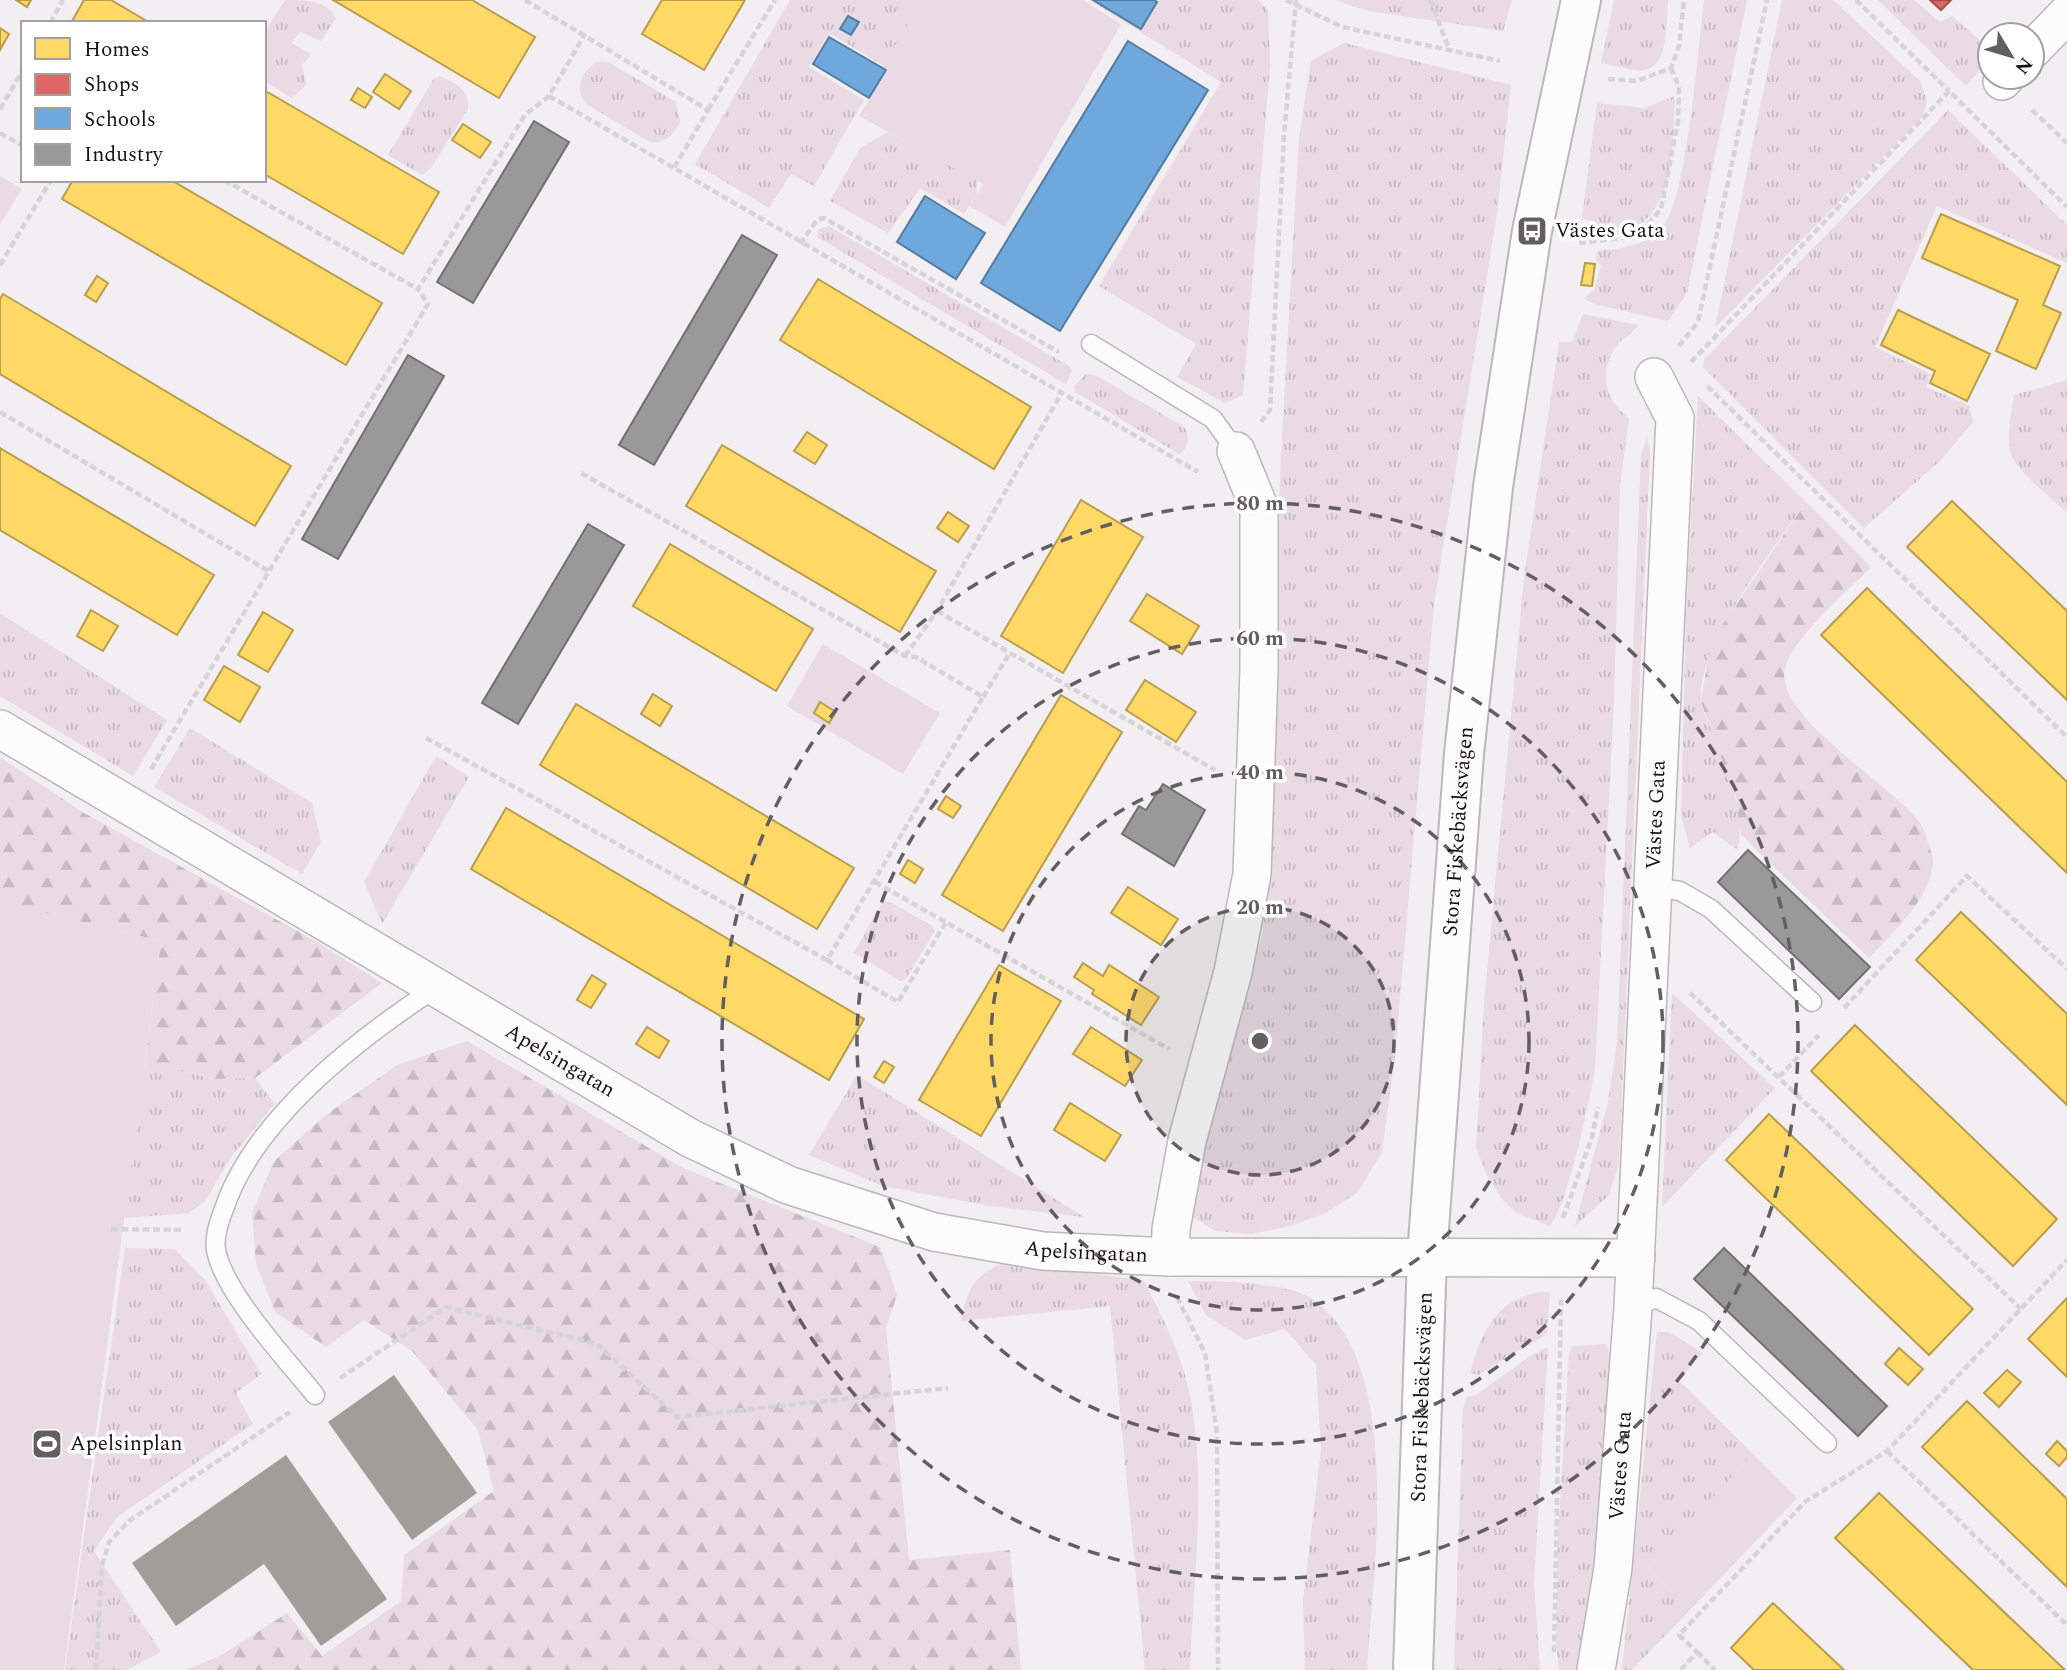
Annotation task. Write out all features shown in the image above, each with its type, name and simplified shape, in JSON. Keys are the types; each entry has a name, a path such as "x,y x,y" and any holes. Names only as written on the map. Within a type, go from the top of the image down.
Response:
{"street":[{"name":"Stora Fiskebäcksvägen","path":"1413,1670 1427,1256 1464,754 1493,486 1532,230 1581,0"},
{"path":"2046,36 2067,14"},
{"name":"Västes Gata","path":"1596,1670 1613,1568 1636,1258 1651,887 1675,418 1671,372"},
{"name":"Apelsingatan","path":"1170,1257 1171,1229 1187,1141 1233,972 1252,874 1256,793 1259,506 1236,451"},
{"name":"Apelsingatan","path":"0,729 434,989 690,1138 788,1185 934,1232 1043,1251 1170,1257 1427,1256"},
{"path":"1427,1256 1636,1258"}],"lane":[{"path":"1091,344 1213,419 1236,451"},
{"path":"1651,887 1680,891 1711,909 1812,1002"},
{"path":"314,1395 256,1322 228,1278 216,1251 216,1230 236,1180 287,1110 331,1066 372,1031 434,989"},
{"path":"1633,1308 1656,1298 1699,1321 1827,1443"}],"path":[{"path":"51,21 63,0"},
{"path":"525,0 709,110"},
{"path":"674,168 775,0"},
{"path":"1286,0 1342,27 1500,61"},
{"path":"1430,0 1450,52"},
{"path":"1578,243 1631,237 1661,209 1678,121 1679,87 1671,68 1679,46 1684,0"},
{"path":"1671,372 1698,322 1767,0"},
{"path":"1856,0 2067,208"},
{"path":"1270,410 1284,135 1295,3"},
{"path":"418,289 525,115 549,96 585,34"},
{"path":"1608,79 1637,81 1671,68"},
{"path":"0,109 21,72"},
{"path":"1671,372 1949,91"},
{"path":"549,96 800,244 1201,474"},
{"path":"0,133 21,145"},
{"path":"0,265 50,182"},
{"path":"128,806 428,304 418,289 228,182"},
{"path":"800,244 817,220 824,218 1054,351 1062,353 1091,344"},
{"path":"1698,376 2067,737"},
{"path":"905,656 937,611 1061,394"},
{"path":"0,412 270,572"},
{"path":"581,473 905,656 916,657 983,698"},
{"path":"937,611 1256,793"},
{"path":"827,960 1009,654"},
{"path":"426,738 898,1002 946,922"},
{"path":"1836,1016 1967,876 2067,969"},
{"path":"875,882 1207,1070"},
{"path":"1683,987 2021,1308"},
{"path":"1779,1077 1826,1027"},
{"path":"1553,1657 1563,1211 1592,1138 1599,1100"},
{"path":"111,1229 216,1230"},
{"path":"1170,1257 1173,1290 1205,1353 1217,1433 1218,1670"},
{"path":"1714,1670 1679,1635 1806,1501 1887,1451 2067,1260"},
{"path":"96,1670 102,1566 109,1542 129,1521 446,1307 597,1344 677,1417 948,1388"},
{"path":"1887,1451 2067,1625"},
{"path":"1681,1670 1697,1652"}],"green space":[{"path":"285,0 321,4 336,18 321,41 300,32 291,43 311,54 302,65 306,85 292,98 266,82 266,30"},
{"path":"790,0 923,0 884,66 829,33 809,67 864,100 814,186 791,174 769,208 695,164"},
{"path":"923,0 1083,0 1121,24 1005,227 970,206 983,184 859,116 888,70 882,66"},
{"path":"1089,0 1258,0 1268,10 1270,65 1243,395 1225,403 1177,377 1196,344 1099,286 1221,82"},
{"path":"1335,0 1512,0 1503,31 1369,11"},
{"path":"1614,0 1668,0 1663,50 1653,66 1645,70 1635,70 1601,63"},
{"path":"1704,0 1747,0 1687,293 1668,321 1594,304 1584,298 1594,290 1601,266 1595,259 1598,250 1616,249 1644,241 1665,223 1673,206 1686,150"},
{"path":"1782,0 1833,0 1920,81 1927,101 1923,116 1715,328"},
{"path":"1878,0 1914,0 1940,22 1952,16 1976,37 1976,74 1966,86"},
{"path":"1344,43 1511,85 1497,214 1434,604 1395,1056 1382,1152 1358,1192 1326,1213 1291,1226 1251,1234 1216,1231 1193,1217 1186,1189 1239,1024 1263,932 1281,454 1299,137 1311,61"},
{"path":"598,61 608,62 676,102 680,122 672,135 660,142 650,142 586,104 580,85 584,74"},
{"path":"440,76 464,92 468,109 431,168 422,175 388,155 433,80"},
{"path":"1675,96 1669,168 1664,190 1654,209 1640,224 1621,234 1594,237 1597,223 1582,218 1597,103 1644,108"},
{"path":"1948,110 2067,225 2067,263 1937,206 1875,347 1931,374 1926,387 1969,405 1973,422 1941,460 1864,528 1703,367 1704,360"},
{"path":"888,132 977,180 977,194 964,214 920,188 888,233 830,201 860,148"},
{"path":"0,176 22,189 0,224"},
{"path":"829,226 1069,366 1072,371 1066,384 817,237 819,229"},
{"path":"1583,314 1638,325 1612,353 1606,373 1609,393 1620,411 1629,418 1620,485 1614,702 1595,1068 1571,1175 1557,1215 1550,1226 1516,1213 1501,1198 1486,1173 1476,1148 1484,1003 1524,578 1559,342 1572,342"},
{"path":"1086,374 1097,376 1184,427 1188,438 1185,449 1179,454 1075,392 1074,386"},
{"path":"2067,380 2067,513 2018,466 2010,451 2009,437 2014,395"},
{"path":"1698,396 1806,502 1739,598 1710,654 1702,679 1702,706 1729,775 1737,804 1740,834 1738,850 1713,832 1690,848 1681,816 1686,617"},
{"path":"1647,437 1650,450 1619,1163 1609,1195 1575,1226 1608,1102 1617,1042 1641,455"},
{"path":"1806,502 1871,567 1822,615 1799,642 1785,668 1786,687 1797,707 1815,728 1920,823 1933,858 1930,877 1917,903 1869,958 1741,835 1736,797 1701,702 1708,659 1717,633"},
{"path":"0,613 167,720 133,776 0,696"},
{"path":"823,644 940,713 903,774 787,706"},
{"path":"190,728 312,803 321,842 302,874 154,787"},
{"path":"436,756 469,777 382,924 364,882"},
{"path":"0,757 84,813 319,943 382,983 255,1078 214,1079 145,1062 161,941 0,902"},
{"name":"Apelsinplan","path":"0,902 161,941 64,1670 0,1670"},
{"path":"882,902 890,902 931,925 935,931 905,980 900,981 854,953"},
{"path":"1672,993 1775,1088 1662,1207"},
{"path":"467,1041 685,1169 880,1247 897,1295 886,1328 909,1560 1010,1550 1021,1670 185,1670 220,1656 287,1613 322,1656 401,1601 404,1555 494,1491 478,1430 412,1351 364,1320 326,1347 275,1312 256,1263 252,1213 274,1161 327,1114 397,1065"},
{"path":"145,1062 214,1079 255,1078 275,1104 231,1157 205,1201 189,1213 124,1218"},
{"path":"857,1075 1084,1217 990,1206 883,1186 809,1155"},
{"path":"125,1248 175,1249 205,1280 261,1374 236,1393 253,1424 117,1517 94,1551 161,1652 127,1670 65,1670"},
{"path":"1008,1261 1144,1281 1168,1329 1186,1379 1197,1448 1198,1523 1190,1670 1145,1670 1110,1306 961,1321 970,1290 980,1276"},
{"path":"1188,1281 1268,1285 1309,1297 1340,1326 1360,1367 1372,1416 1377,1469 1377,1525 1367,1670 1305,1670 1303,1601 1321,1449 1316,1365 1285,1329 1245,1340 1206,1315"},
{"path":"1540,1292 1550,1292 1547,1334 1478,1375 1470,1373 1479,1345 1492,1320 1512,1302"},
{"path":"1657,1332 1669,1332 1703,1353 1678,1380 1753,1454 1648,1568 1691,1609 1632,1670 1622,1670"},
{"path":"1605,1344 1610,1362 1611,1397 1595,1553 1577,1670 1559,1670 1556,1642 1558,1538 1569,1352 1572,1346"},
{"path":"1548,1347 1534,1584 1540,1670 1454,1670 1463,1409 1467,1397 1476,1395 1532,1355"},
{"path":"1753,1454 1797,1498 1691,1609 1648,1568"}],"building: Homes":[{"path":"16,0 31,0 27,7"},
{"path":"84,0 111,0 147,21 72,21"},
{"path":"333,0 472,0 535,37 499,98"},
{"path":"662,0 745,0 704,70 642,34"},
{"path":"0,28 9,34 0,50"},
{"path":"385,74 411,91 399,109 373,92"},
{"path":"358,88 372,97 365,108 351,100"},
{"path":"266,91 439,192 403,254 266,175"},
{"path":"463,124 491,142 480,158 452,140"},
{"path":"72,182 174,182 382,303 346,365 62,199"},
{"path":"1941,214 2060,266 2043,305 2061,313 2036,369 1996,351 2018,300 1922,258"},
{"path":"1585,263 1595,264 1592,286 1581,285"},
{"path":"97,276 108,283 96,302 85,295"},
{"path":"818,279 1031,407 994,469 780,340"},
{"path":"3,294 291,466 255,526 0,374 0,299"},
{"path":"1898,310 1990,354 1967,401 1930,383 1935,371 1881,345"},
{"path":"807,432 827,445 815,464 794,451"},
{"path":"722,445 936,571 900,632 686,506"},
{"path":"0,448 214,575 177,635 0,530"},
{"path":"1081,500 1143,537 1063,673 1001,636"},
{"path":"1952,501 2067,611 2067,700 1907,547"},
{"path":"948,512 969,526 958,542 937,528"},
{"path":"670,544 813,629 776,691 633,606"},
{"path":"1867,588 2067,782 2067,873 1821,635"},
{"path":"1147,594 1199,626 1182,654 1130,621"},
{"path":"91,610 118,626 103,651 77,636"},
{"path":"263,612 293,630 268,672 238,655"},
{"path":"224,666 260,687 240,722 204,700"},
{"path":"1145,680 1196,712 1176,742 1126,710"},
{"path":"653,694 672,706 660,726 641,714"},
{"path":"1061,695 1122,732 1003,931 942,895"},
{"path":"820,702 836,712 829,723 814,713"},
{"path":"576,704 854,868 817,929 540,765"},
{"path":"946,796 961,806 953,818 938,809"},
{"path":"506,808 864,1019 829,1080 471,869"},
{"path":"908,860 923,869 915,883 900,874"},
{"path":"1128,887 1178,919 1161,945 1111,913"},
{"path":"1961,912 2067,1014 2067,1105 1916,960"},
{"path":"1083,963 1103,976 1109,965 1159,997 1141,1025 1092,994 1094,990 1074,977"},
{"path":"999,965 1061,1001 981,1136 919,1100"},
{"path":"592,975 606,984 591,1008 577,1000"},
{"path":"1855,1025 2057,1219 2013,1266 1811,1071"},
{"path":"647,1027 669,1041 659,1058 636,1044"},
{"path":"1091,1027 1142,1060 1125,1086 1073,1054"},
{"path":"884,1061 894,1067 884,1083 874,1077"},
{"path":"1070,1103 1121,1135 1105,1161 1054,1130"},
{"path":"1769,1114 1973,1309 1929,1355 1726,1160"},
{"path":"2067,1298 2067,1377 2028,1339"},
{"path":"1899,1348 1923,1369 1908,1385 1885,1364"},
{"path":"2007,1370 2021,1382 1999,1407 1984,1393"},
{"path":"1967,1401 2067,1499 2067,1587 1922,1447"},
{"path":"2057,1441 2067,1451 2067,1457 2059,1466 2046,1454"},
{"path":"1879,1493 2065,1670 1973,1670 1835,1538"},
{"path":"1773,1603 1844,1670 1754,1670 1731,1648"}],"building: Shops":[{"path":"1930,0 1951,0 1941,10"}],"building: Schools":[{"path":"1093,0 1154,0 1157,2 1141,29"},
{"path":"848,16 859,22 851,35 840,29"},
{"path":"829,37 886,70 869,98 813,64"},
{"path":"1128,41 1208,90 1060,331 981,283"},
{"path":"925,196 985,233 956,279 897,242"}],"building: Industry":[{"path":"534,121 569,142 473,303 437,282"},
{"path":"742,235 777,255 654,465 619,445"},
{"path":"408,355 444,376 338,559 302,539"},
{"path":"588,524 624,545 518,724 482,703"},
{"path":"1163,784 1205,810 1174,866 1122,834 1139,806 1146,810"},
{"path":"1748,850 1870,967 1839,999 1718,882"},
{"path":"1724,1248 1887,1406 1858,1436 1694,1279"}],"building: Other":[{"path":"394,1375 477,1493 412,1540 328,1422"},
{"path":"286,1455 387,1599 321,1646 264,1564 176,1626 132,1563"}],"place":[{"name":"Västes Gata","path":"1532,231"},
{"name":"Apelsinplan","path":"47,1444"}]}
